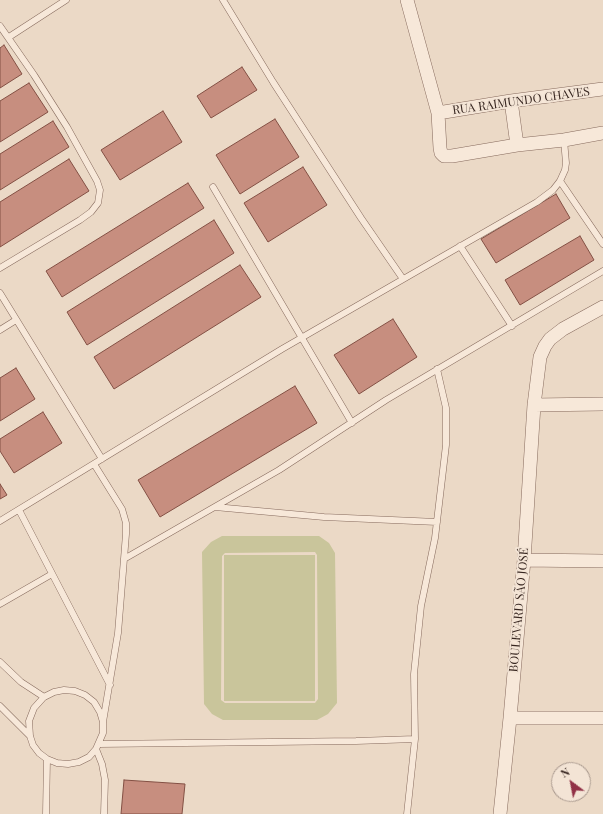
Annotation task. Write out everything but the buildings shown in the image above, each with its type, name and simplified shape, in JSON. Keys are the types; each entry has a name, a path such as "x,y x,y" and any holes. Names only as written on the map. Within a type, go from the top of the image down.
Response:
{"street":[{"path":"407,0 438,114 440,148 443,155 452,156 517,144 564,140 603,133"},
{"name":"RUA RAIMUNDO CHAVES","path":"438,114 511,101 603,89"},
{"path":"511,101 517,144"},
{"name":"BOULEVARD SÃO JOSÉ","path":"500,814 524,560 534,405 540,357 550,339 563,329 603,307"},
{"path":"534,405 603,404"},
{"path":"524,560 603,561"},
{"path":"510,718 603,718"}],"lane":[{"path":"9,37 66,0"},
{"path":"223,0 273,82 361,218 403,279"},
{"path":"0,26 9,37 67,127 97,182 100,194 98,203 91,212 0,268"},
{"path":"0,521 302,338 537,202 553,190 560,181 565,170 566,163 564,140"},
{"path":"560,181 603,244"},
{"path":"213,187 352,423"},
{"path":"460,246 512,326"},
{"path":"124,559 279,470 386,400 603,272"},
{"path":"0,293 102,459"},
{"path":"0,330 16,320"},
{"path":"408,814 415,739 414,674 419,621 435,538 446,445 446,408 437,369"},
{"path":"0,706 30,736 36,749 47,759 57,763 68,764 79,762 88,757 98,746 103,733 103,722 118,633 126,534 125,518 122,508 94,464"},
{"path":"215,507 324,517 437,522"},
{"path":"19,510 110,686"},
{"path":"0,604 52,574"},
{"path":"0,662 22,682 44,697"},
{"path":"30,736 29,721 34,708 44,697 54,692 64,690 75,691 85,695 94,702 100,712 103,722"},
{"path":"98,746 415,739"},
{"path":"98,746 105,780 104,814"},
{"path":"46,814 47,759"}],"shaded area":[{"path":"222,536 319,536 329,543 335,553 337,703 328,714 317,720 223,720 212,714 204,704 202,552 211,542","holes":["315,552 317,555 318,699 315,703 225,703 221,700 222,556 225,553"]},
{"path":"224,555 315,555 315,701 224,701"}]}
